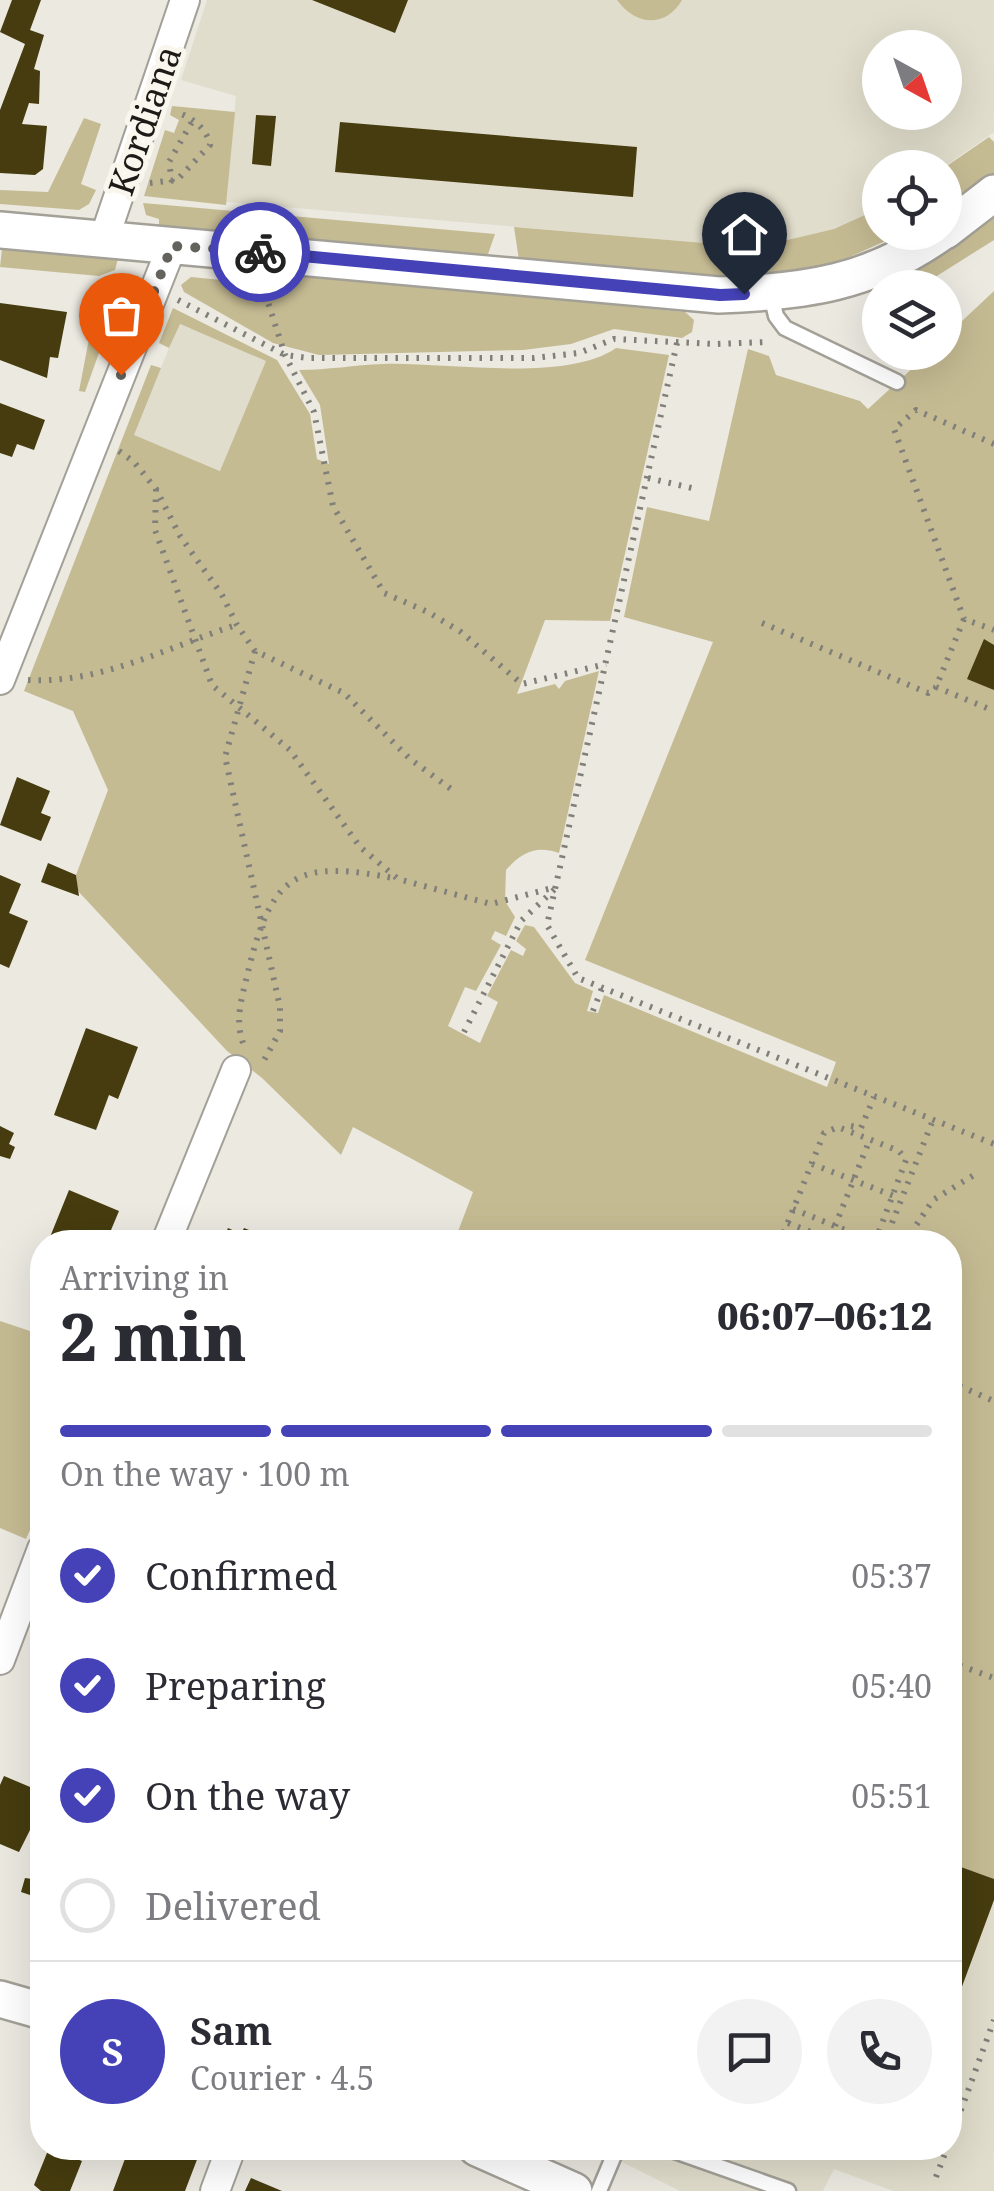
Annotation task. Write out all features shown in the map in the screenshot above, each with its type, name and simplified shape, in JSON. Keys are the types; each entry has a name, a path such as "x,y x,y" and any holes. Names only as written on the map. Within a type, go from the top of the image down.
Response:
{"street":[{"name":"Kordiana","path":"104,239 184,0"},
{"path":"962,218 994,193"},
{"path":"0,230 720,295 820,288 875,270 911,250"},
{"path":"11,680 95,440 172,246"},
{"path":"171,1230 236,1070"},
{"path":"0,1660 30,1581"},
{"path":"0,1999 30,2008"},
{"path":"215,2191 227,2160"},
{"path":"504,2160 574,2191"}],"lane":[{"path":"770,294 776,316 785,328 897,382"},
{"path":"599,2191 612,2160"},
{"path":"700,2160 788,2191"}],"path":[{"path":"144,182 172,183 210,145 207,134 193,120 166,108"},
{"path":"172,183 170,162 193,120"},
{"path":"260,278 285,356 314,412 333,506 384,594 428,612 461,632 522,684 606,664"},
{"path":"172,297 285,356 534,358 580,353 614,339 748,344"},
{"path":"677,343 547,926 578,978 994,1144"},
{"path":"762,623 928,692 936,687 964,619 894,429 916,410 994,444"},
{"path":"95,440 125,454 156,490 180,536 255,651 344,693 410,759 451,790"},
{"path":"648,478 696,489"},
{"path":"156,490 156,530 192,640 212,685 290,750 360,847 398,879"},
{"path":"964,619 994,630"},
{"path":"11,680 62,682 237,625"},
{"path":"255,651 225,757 260,921 280,1007 280,1031 260,1067 241,1041 237,1020 260,921 279,892 298,878 318,871 354,871 490,904 557,887"},
{"path":"936,687 994,710"},
{"path":"464,1032 521,921 557,887"},
{"path":"593,1010 602,988"},
{"path":"850,1126 861,1128 874,1097"},
{"path":"933,1120 891,1222 910,1230 933,1200 974,1175"},
{"path":"785,1230 828,1130 838,1127 904,1155 905,1168 880,1230"},
{"path":"836,1226 870,1139"},
{"path":"812,1164 894,1196"},
{"path":"793,1209 846,1230"},
{"path":"788,1223 806,1230"},
{"path":"962,1387 994,1402"},
{"path":"962,1666 994,1678"},
{"path":"962,2107 994,2020"},
{"path":"936,2177 942,2160"}],"shaded area":[{"path":"207,0 994,0 994,132 962,154 962,150 862,150 862,216 834,229 766,245 767,220 748,217 740,246 226,202 236,96 181,80"},
{"path":"617,0 682,0 667,16 650,20 632,15"},
{"path":"172,106 235,112 226,205 144,196 165,130 174,133 179,120 170,115"},
{"path":"84,118 101,124 81,184 96,190 89,204 79,210 0,204 0,190 48,192"},
{"path":"989,137 994,142 994,174 962,196 962,156"},
{"path":"143,203 495,234 487,257 159,229 159,219 146,215"},
{"path":"994,213 994,240 946,270 917,270 915,267 940,250 962,250 962,235"},
{"path":"862,216 862,250 865,250 832,265 766,275 766,245 834,229"},
{"path":"514,227 740,246 736,276 519,260"},
{"path":"2,249 118,259 115,270 99,276 0,267"},
{"path":"295,274 685,312 694,320 692,332 682,338 614,329 571,344 523,350 319,355 273,343 184,292 181,285 191,277 231,281 231,288 266,291 266,284 293,286"},
{"path":"994,291 994,1879 962,1867 962,1230 459,1230 473,1192 353,1127 341,1155 262,1078 227,1051 78,891 76,875 108,790 73,711 24,691 151,365 161,368 134,435 220,471 266,361 180,324 169,348 159,343 173,308 277,360 310,414 317,459 329,464 320,405 299,370 383,364 537,368 594,359 616,348 669,355 610,621 545,620 517,694 555,684 559,689 565,681 599,671 559,853 530,852 506,870 505,901 515,917 506,936 495,931 491,939 501,945 476,991 465,987 448,1026 480,1043 498,1002 487,996 511,950 523,956 526,949 516,941 525,925 534,927 575,983 593,991 587,1011 598,1013 604,995 827,1087 836,1062 585,960 713,642 624,617 647,507 709,521 748,349 769,356 776,375 860,401 868,409 910,370 962,370 962,321"},
{"path":"98,292 120,294 85,392 79,391"},
{"path":"179,324 267,360 221,471 133,435"},
{"path":"0,1321 30,1331 30,1530 26,1539 0,1528"},
{"path":"962,1824 966,1868 994,1879 994,2191 893,2191 834,2169 823,2191 680,2191 618,2160 962,2160"}],"building":[{"path":"12,0 41,0 30,30 44,35 34,69 40,71 39,104 29,103 22,124 47,126 43,169 35,175 0,173 0,110 25,44 0,32"},
{"path":"312,0 408,0 395,33"},
{"path":"256,115 276,116 271,166 252,164"},
{"path":"340,122 637,147 633,197 335,172"},
{"path":"0,303 67,312 58,358 50,357 47,378 0,360"},
{"path":"0,403 45,420 34,450 17,444 12,457 0,453"},
{"path":"984,639 994,645 994,690 967,679"},
{"path":"17,777 50,791 41,813 51,817 41,841 0,825"},
{"path":"48,863 76,875 79,896 41,882"},
{"path":"0,875 21,884 9,913 28,921 9,968 0,964"},
{"path":"86,1028 138,1047 118,1099 109,1095 96,1130 54,1115"},
{"path":"0,1126 14,1133 9,1144 15,1147 10,1159 0,1156"},
{"path":"69,1190 119,1211 111,1230 53,1230"},
{"path":"4,1776 30,1787 30,1830 19,1852 0,1844 0,1785"},
{"path":"962,1867 994,1879 994,1900 962,1987"},
{"path":"25,1878 30,1879 30,1895 21,1892"},
{"path":"44,2160 82,2161 70,2191 41,2191 34,2185"},
{"path":"125,2160 197,2160 185,2191 113,2191"},
{"path":"251,2178 282,2191 245,2191"}],"way so far":[{"path":"121,375 172,246 260,252"}],"route":[{"path":"260,252 720,295 744,294"}]}
